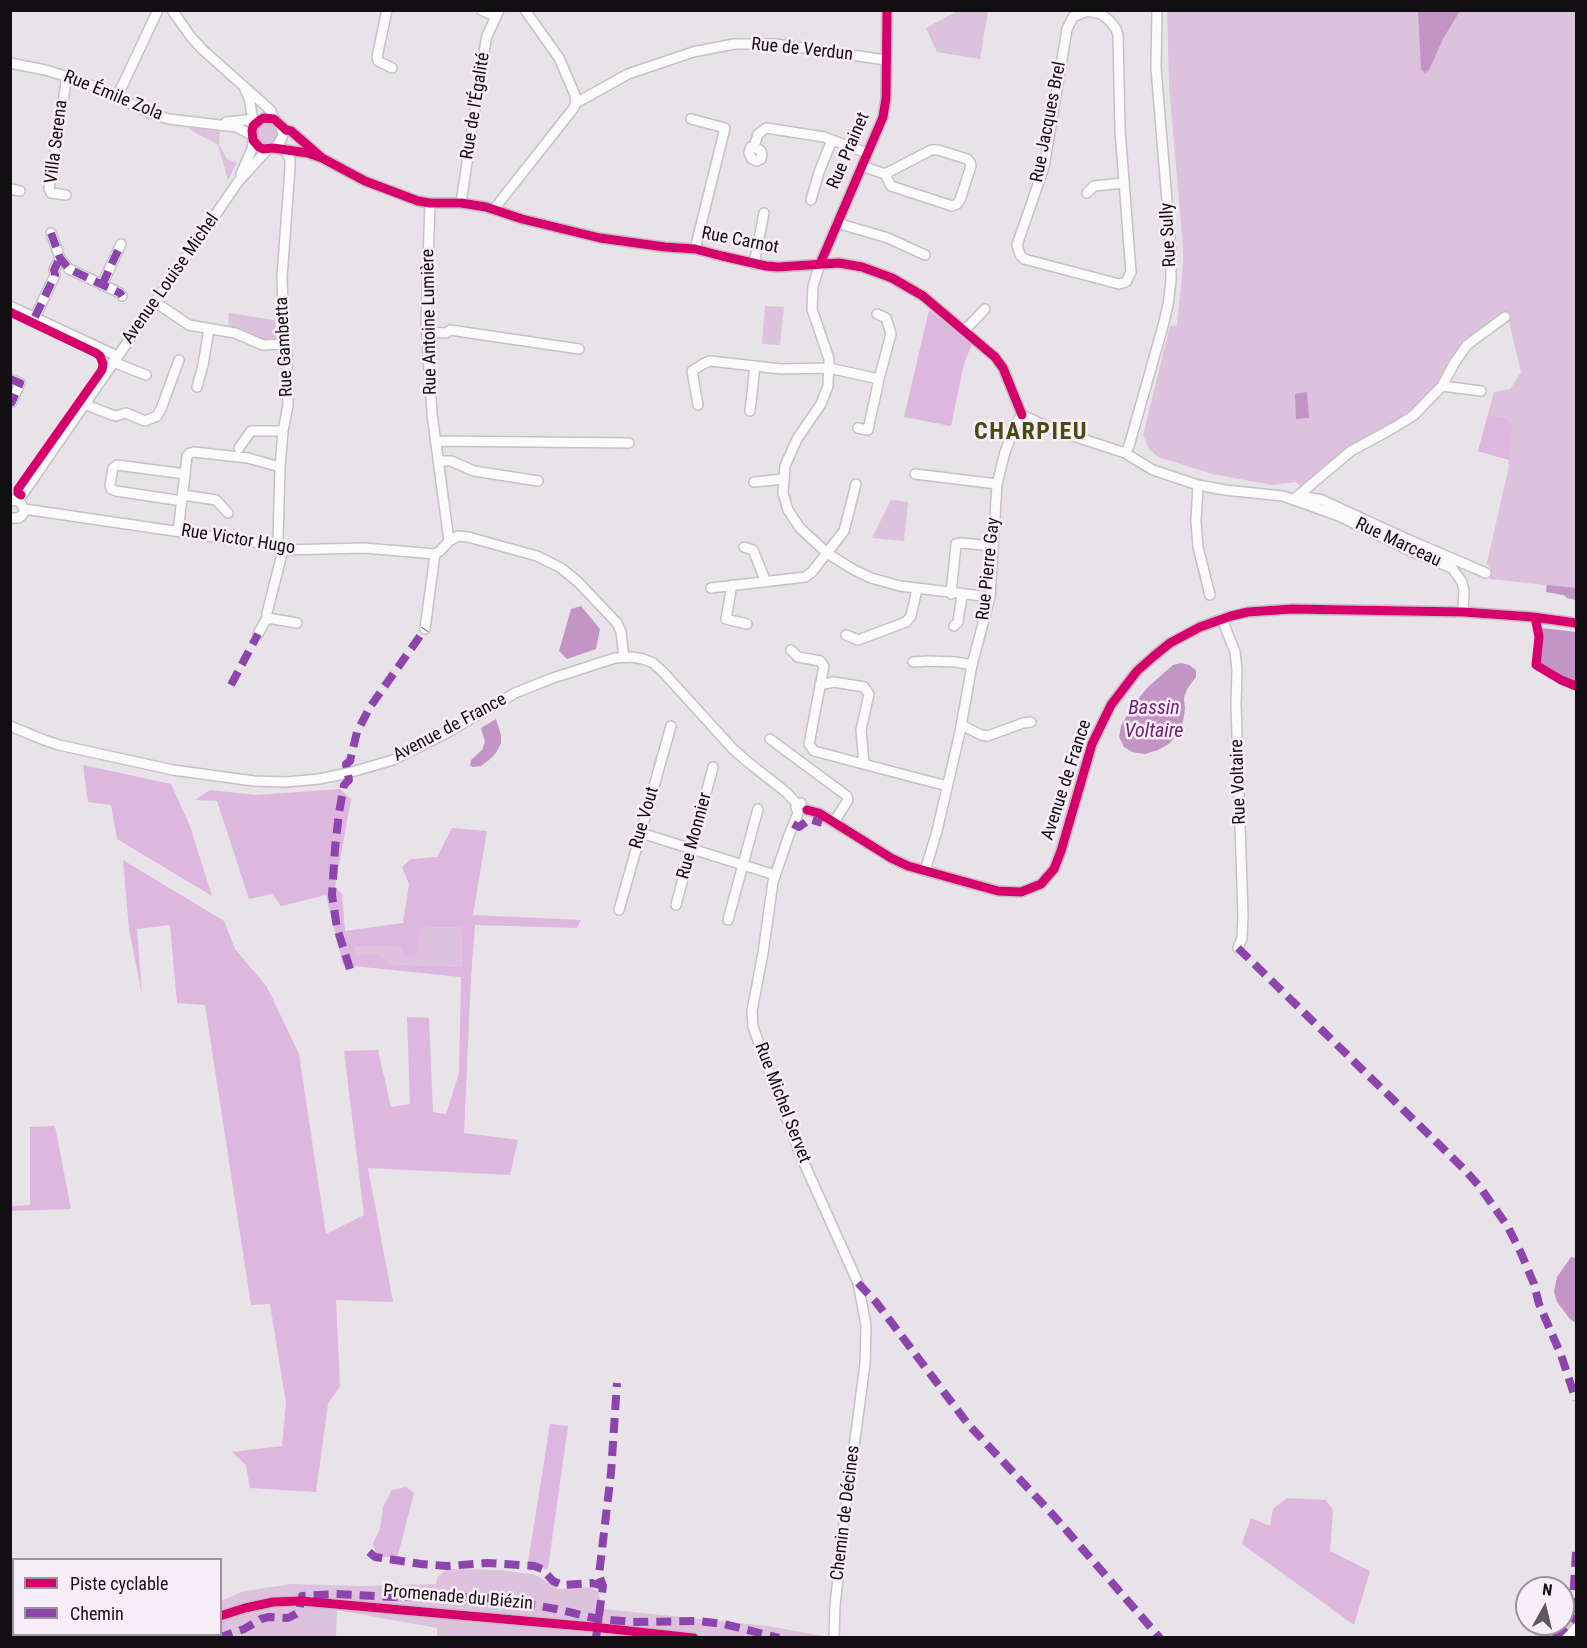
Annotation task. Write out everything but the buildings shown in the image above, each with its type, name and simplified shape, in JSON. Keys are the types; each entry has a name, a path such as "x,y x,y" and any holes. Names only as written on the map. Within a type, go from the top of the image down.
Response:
{"street":[{"path":"117,97 158,10"},
{"path":"387,10 377,57 378,61 392,68"},
{"path":"481,10 497,13"},
{"path":"525,10 559,58 575,95 576,103"},
{"name":"Rue Prainet","path":"829,368 829,359 812,309 813,286 819,264 883,117 886,98 887,10"},
{"name":"Rue Sully","path":"1125,453 1129,446 1163,326 1171,280 1171,250 1156,68 1157,10"},
{"path":"173,11 203,50 271,111 283,134 280,142 271,148"},
{"name":"Rue Jacques Brel","path":"1087,11 1101,14 1116,29 1123,183 1131,272 1126,282 1119,284 1024,260 1020,255 1017,245 1044,167 1067,29 1073,17 1087,11"},
{"name":"Rue de l'Égalité","path":"462,203 482,62 487,36 497,13"},
{"name":"Rue de Verdun","path":"494,209 576,103 628,74 693,52 734,44 775,44 886,60"},
{"name":"Rue Émile Zola","path":"10,63 67,76 150,113 169,119 240,128 252,138"},
{"name":"Villa Serena","path":"66,195 51,193 49,189 67,76"},
{"path":"238,120 245,109 243,87"},
{"path":"243,87 249,98 256,123"},
{"path":"264,118 277,122 322,158 308,153 259,147 252,138 252,131 256,123 264,118"},
{"path":"691,119 725,128 695,249"},
{"name":"Rue Émile Zola","path":"217,124 238,120 256,123"},
{"path":"754,147 758,134 766,128 824,137 867,153"},
{"name":"Avenue Louise Michel","path":"238,182 252,149 252,138"},
{"path":"811,200 832,140"},
{"name":"Avenue Louise Michel","path":"13,521 23,514 18,504 115,359 238,182 271,148"},
{"name":"Rue Gambetta","path":"258,634 267,618 280,547 278,540 280,466 288,405 282,278 290,160 285,150"},
{"path":"862,166 885,174 891,186 952,206 960,200 971,166 966,159 931,150 885,174"},
{"name":"Rue Carnot","path":"322,158 371,184 429,203 462,203 494,209 522,219 613,241 695,249 754,264 778,267 838,263 862,267 892,278 923,297 995,357 1003,368 1022,415"},
{"path":"1087,193 1094,186 1123,183"},
{"name":"Rue Antoine Lumière","path":"429,203 427,332 432,414 449,541"},
{"path":"754,264 764,213"},
{"path":"837,223 888,238 925,255"},
{"path":"51,233 60,258 69,269 122,296"},
{"path":"102,285 121,244"},
{"path":"35,317 55,275 54,270 60,258"},
{"path":"55,275 69,269"},
{"path":"155,302 189,325 235,333 263,345 285,344"},
{"path":"10,306 146,375"},
{"path":"964,331 985,309"},
{"path":"858,428 868,430 891,334 886,318 877,314"},
{"path":"1294,499 1351,451 1414,415 1442,386 1467,345 1505,318"},
{"path":"197,387 210,329"},
{"path":"427,332 446,333 450,330 579,349"},
{"path":"84,404 112,415 126,413 145,421 157,416 179,360"},
{"path":"698,405 692,371 710,361 782,369 829,368 879,379"},
{"path":"750,411 755,366"},
{"path":"829,368 828,386 821,404 797,439 785,466 783,493 788,510 800,528 827,553 871,578 917,589 990,597"},
{"path":"10,379 20,383 12,402 10,401"},
{"path":"1442,386 1481,391"},
{"name":"Rue Marceau","path":"1022,415 1055,430 1125,453 1153,470 1198,485 1294,499 1340,516 1413,552 1452,568 1462,582 1463,612"},
{"name":"Rue Pierre Gay","path":"925,871 937,831 962,725 972,665 990,597 997,484 1005,452 1022,415"},
{"path":"239,448 251,431 283,431"},
{"path":"435,441 628,443"},
{"path":"178,531 184,474 187,456 190,453 248,458 280,466"},
{"path":"438,461 451,461 474,471 538,481"},
{"path":"184,474 117,465 112,468 110,485 111,489 116,491 216,500 228,513"},
{"path":"915,474 997,484"},
{"path":"754,482 784,479"},
{"path":"711,588 805,577 812,572 844,531 856,484"},
{"path":"1198,485 1196,521 1198,547 1210,595"},
{"name":"Rue Marceau","path":"1294,499 1305,497 1322,500 1486,573"},
{"name":"Rue Victor Hugo","path":"18,504 280,547 364,548 435,554"},
{"path":"425,629 435,554 458,536 468,537 537,556 561,568 578,582 617,623 621,632 624,657"},
{"path":"951,594 956,544 993,546"},
{"path":"744,547 753,550 766,582"},
{"path":"732,585 726,619 747,624"},
{"path":"846,635 858,640 906,622 911,616 917,589"},
{"path":"954,626 958,622 962,595"},
{"name":"Avenue de France","path":"10,725 60,745 154,766 234,779 286,782 319,779 393,760 443,735 515,693 550,679 615,658 643,659 653,663 663,672 733,748 786,792 801,810 819,813 891,858 908,866 1006,892 1022,892 1041,884 1054,869 1092,744 1111,705 1137,671 1170,643 1222,619 1248,612 1281,609 1463,612"},
{"path":"1463,612 1533,617 1576,623"},
{"path":"267,618 297,623"},
{"name":"Rue Voltaire","path":"1222,619 1235,652 1237,670 1236,704 1244,915 1242,938 1238,948"},
{"path":"791,650 798,657 820,661 824,666 809,744 814,751 947,786"},
{"path":"913,662 956,662 972,665"},
{"path":"820,684 834,682 864,687 869,694 861,730 864,764"},
{"path":"962,725 981,735 988,736 1031,722"},
{"name":"Rue Vout","path":"619,910 671,726"},
{"path":"770,739 847,796 848,800 834,822"},
{"name":"Rue Monnier","path":"676,905 713,767"},
{"path":"728,920 758,810"},
{"name":"Rue Michel Servet","path":"801,810 775,875 752,1011 753,1027 800,1154 858,1283 866,1325 866,1364 862,1388"},
{"path":"641,833 775,875"},
{"name":"Chemin de Décines","path":"834,1638 835,1605 862,1388"},
{"name":"Promenade du Biézin","path":"222,1615 273,1602 301,1601 694,1638"},
{"path":"1566,1638 1576,1628"}],"shaded area":[{"path":"957,11 988,11 980,59 937,52 926,28"},
{"path":"1167,11 1576,11 1576,600 1546,592 1546,585 1490,579 1491,571 1487,563 1509,460 1478,451 1494,392 1510,389 1521,372 1507,313 1481,329 1440,384 1420,406 1302,488 1296,482 1272,485 1212,474 1158,457 1149,449 1143,435 1170,326 1177,325 1183,264 1169,85"},
{"path":"267,122 275,125 278,133 275,141 267,144 259,141 256,133 259,125"},
{"path":"190,127 220,131 219,144 227,159 237,163 228,180 218,145 189,129"},
{"path":"765,306 784,307 780,345 762,344"},
{"path":"929,310 972,344 964,364 951,426 904,417"},
{"path":"229,313 275,320 276,337 272,341 265,341 228,328"},
{"path":"1488,415 1504,418 1512,426 1509,460 1478,451"},
{"path":"891,500 908,502 904,541 872,538"},
{"path":"83,765 171,784 190,826 212,896 117,839 111,805 88,802"},
{"path":"340,789 351,799 335,887 342,894 345,931 403,923 409,884 402,867 411,859 437,857 452,828 487,831 473,915 581,920 577,928 475,925 464,1133 518,1140 510,1175 368,1168 393,1302 336,1300 340,1386 328,1404 316,1492 250,1488 246,1465 232,1452 282,1446 286,1403 270,1304 251,1305 205,1005 177,1003 170,925 137,929 142,995 129,929 123,860 224,921 235,949 267,987 299,1054 326,1234 364,1215 344,1051 378,1050 391,1107 410,1104 407,1017 429,1018 433,1112 446,1114 459,1073 461,977 343,965 326,895 281,906 272,894 249,899 217,801 195,800 210,790 256,795","holes":["461,927 462,967 389,964 380,955 355,955 355,946 401,947 404,956 416,957 421,928"]},
{"path":"461,927 462,967 389,964 380,955 355,955 354,946 401,947 421,928"},
{"path":"55,1126 71,1209 11,1211 11,1206 30,1205 30,1127"},
{"path":"550,1424 568,1426 548,1568 545,1569 528,1562"},
{"path":"406,1487 414,1493 398,1555 377,1557 373,1543 380,1529 383,1507 392,1490"},
{"path":"1287,1498 1326,1500 1333,1510 1330,1551 1370,1571 1354,1625 1242,1544 1251,1518 1270,1526 1273,1509"},
{"path":"448,1569 500,1570 536,1575 558,1589 591,1587 598,1592 603,1609 768,1626 829,1637 437,1637 437,1628 337,1610 336,1637 138,1638 142,1636 222,1636 222,1601 241,1592 291,1584 359,1586 436,1584 438,1576"},
{"path":"1575,1603 1576,1637 1532,1638 1534,1636 1575,1636"}],"water":[{"path":"1418,11 1460,11 1444,37 1429,70 1425,73 1421,69"},
{"path":"1307,392 1309,418 1296,419 1295,394"},
{"path":"1547,585 1576,588 1576,600 1546,592"},
{"path":"581,606 600,629 596,649 567,659 559,651 571,609"},
{"path":"1542,628 1576,632 1576,684 1539,665"},
{"name":"Bassin Voltaire","path":"1181,663 1196,670 1196,677 1187,689 1184,698 1183,722 1177,735 1169,744 1158,750 1145,754 1132,752 1124,747 1119,737 1121,726 1133,705 1148,687 1173,665"},
{"path":"496,719 501,743 489,760 481,766 473,767 470,765 471,760 482,750 485,742 481,728"},
{"path":"1571,1257 1576,1258 1576,1323 1557,1302 1554,1292 1557,1277"}],"marked path":[{"path":"51,233 60,258 69,269 122,296"},
{"path":"102,285 121,244"},
{"path":"35,317 55,275 54,270 60,258"},
{"path":"10,379 20,383 12,402 10,401"},
{"path":"350,969 337,928 332,895 339,813 344,785 349,780 346,764 350,761 357,732 370,707 425,629"},
{"path":"231,685 258,634"},
{"path":"793,824 799,827 810,819 822,823"},
{"path":"1238,948 1480,1187 1508,1227 1521,1253 1576,1400"},
{"path":"858,1283 876,1302 968,1424 1054,1516 1160,1638"},
{"path":"596,1638 603,1586 599,1575 611,1473 617,1383"},
{"path":"369,1552 375,1557 421,1564 447,1566 487,1563 534,1566 542,1569 553,1581 562,1585 592,1583 603,1586"},
{"path":"1576,1552 1573,1602 1576,1621"},
{"path":"218,1638 244,1629 261,1619 288,1618 299,1612 302,1596 336,1594 500,1599 598,1619 633,1622 697,1621 724,1624 779,1638"},
{"path":"1555,1638 1576,1616"}],"cycle path":[{"path":"820,264 883,117 886,98 887,10"},
{"path":"322,158 274,119 264,118 253,126 253,140 263,149 273,148 308,153 365,181 418,201 486,207 522,219 600,238 695,249 766,266 839,263 862,267 892,278 923,296 995,357 1003,368 1022,415"},
{"path":"10,312 96,353 103,364 102,370 18,489 21,495"},
{"path":"807,810 819,813 891,858 908,866 998,891 1021,892 1041,884 1054,869 1092,744 1111,705 1137,671 1154,656 1170,643 1200,627 1248,612 1292,609 1463,612 1533,617 1576,623"},
{"path":"1536,622 1539,637 1536,665 1576,686"},
{"path":"222,1615 273,1602 301,1601 694,1638"}],"district":[{"name":"CHARPIEU","path":"1031,433"}]}
